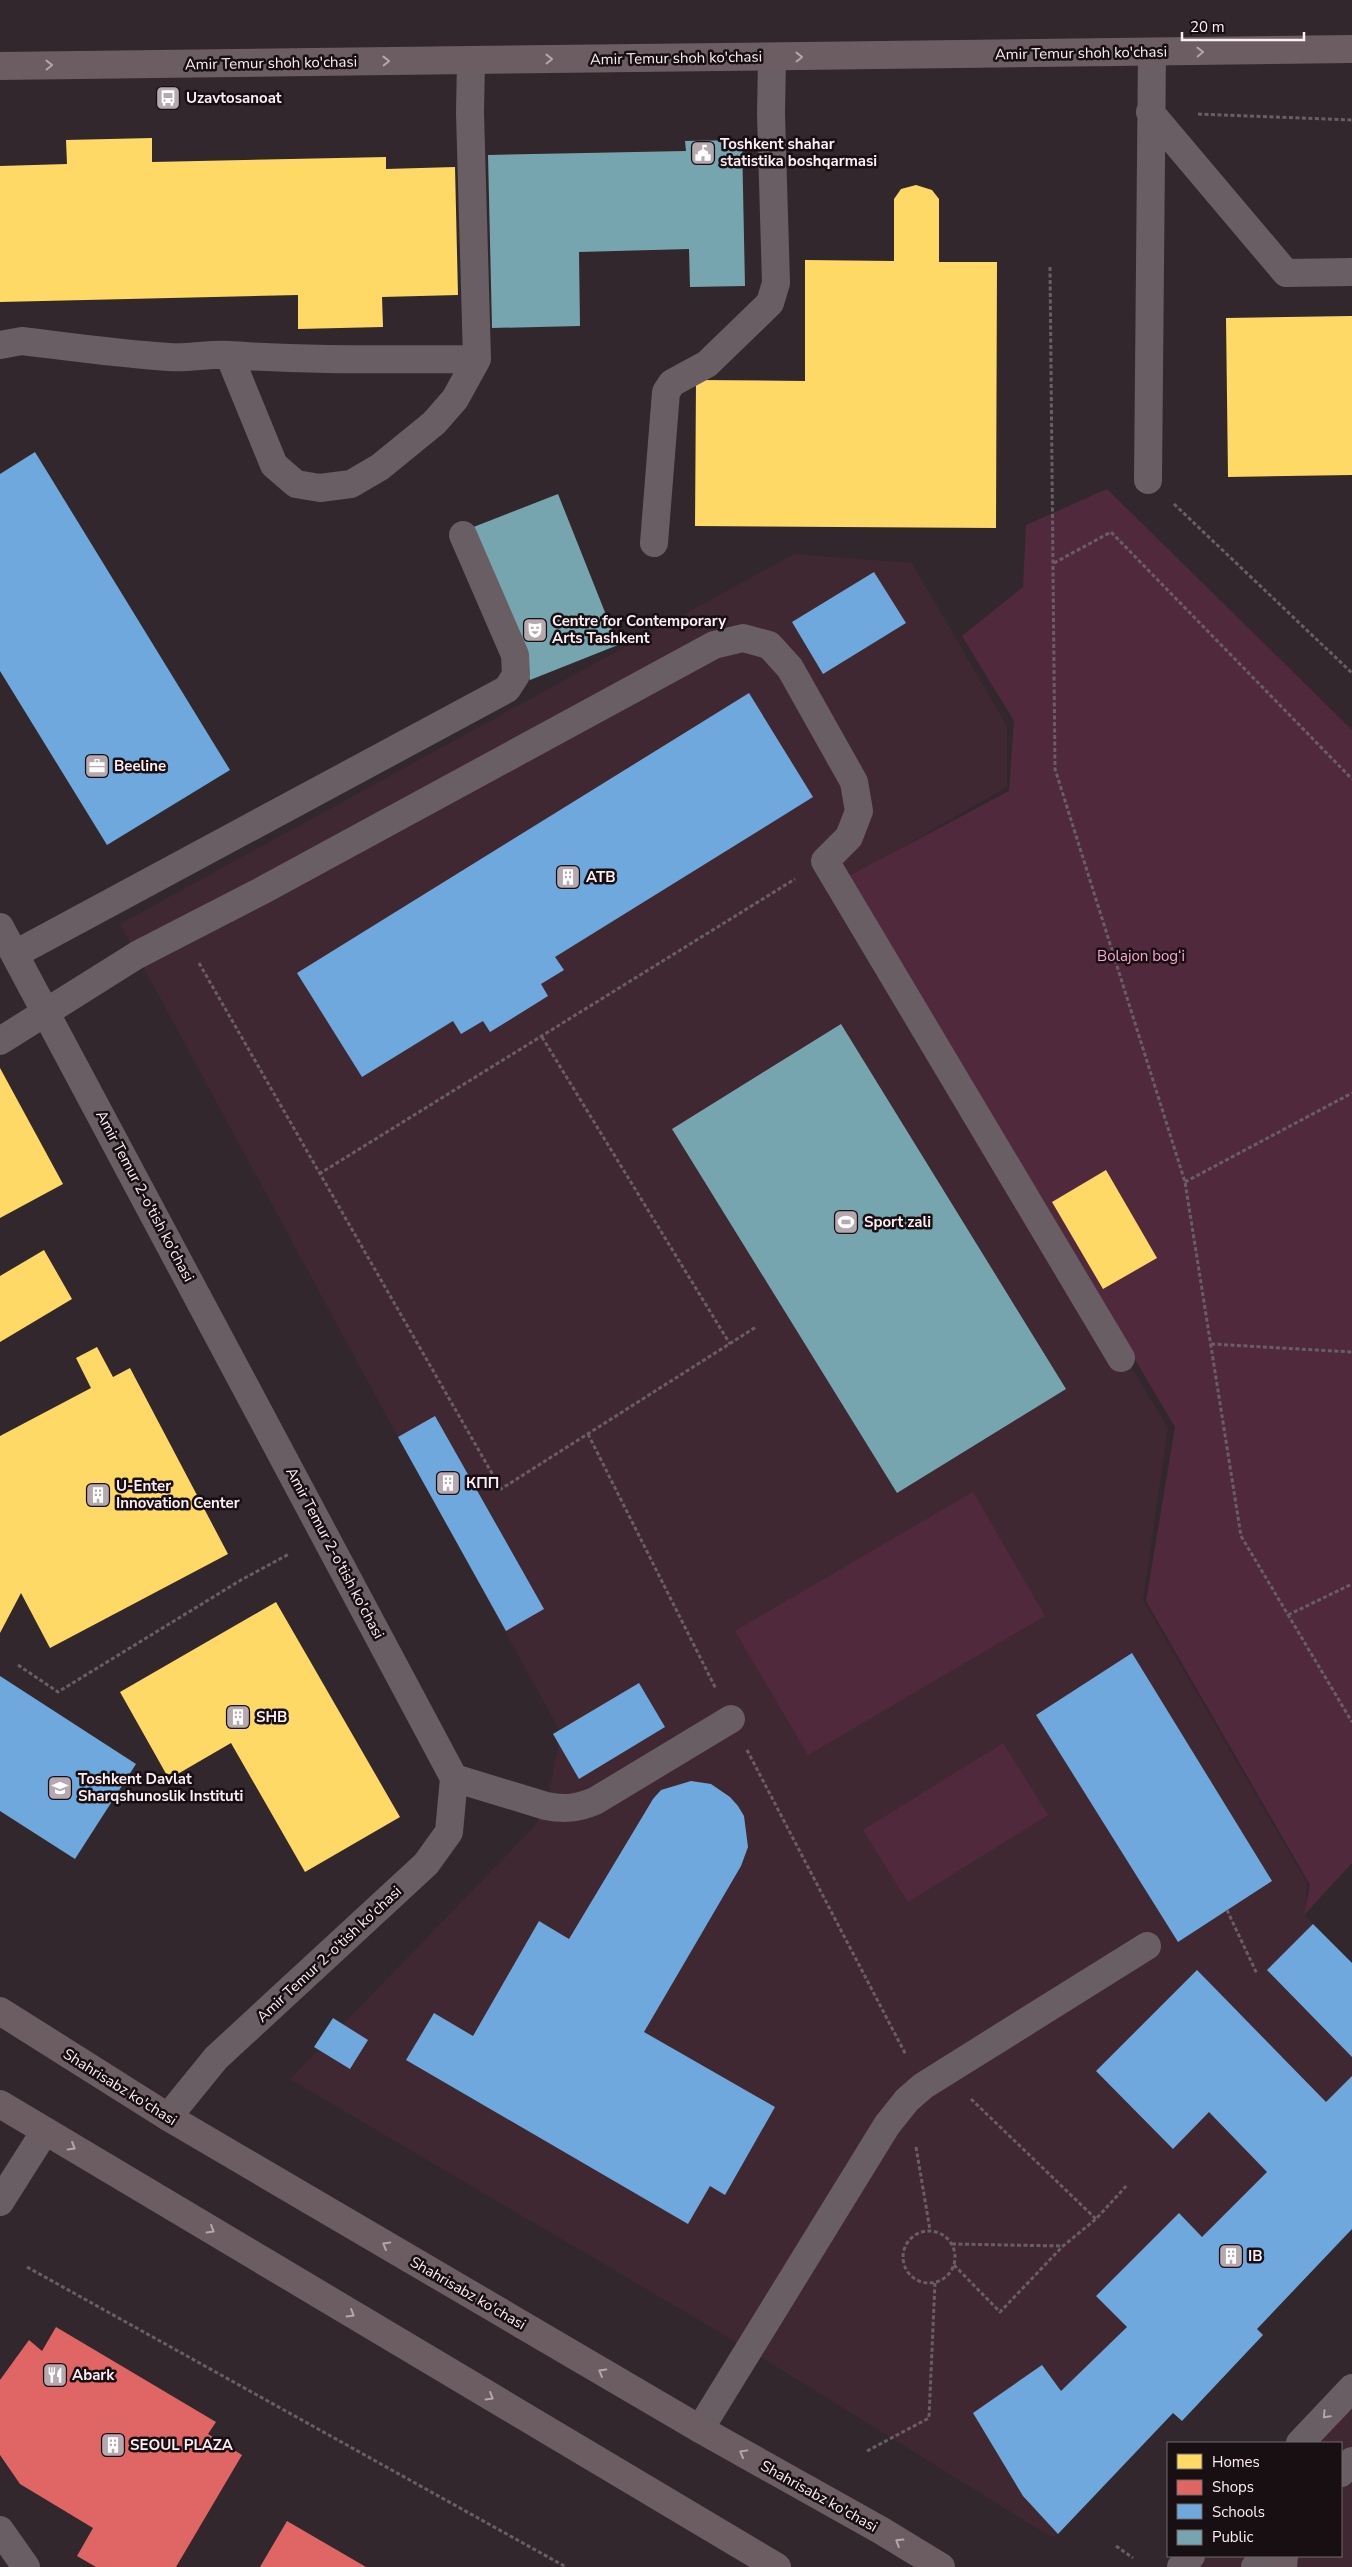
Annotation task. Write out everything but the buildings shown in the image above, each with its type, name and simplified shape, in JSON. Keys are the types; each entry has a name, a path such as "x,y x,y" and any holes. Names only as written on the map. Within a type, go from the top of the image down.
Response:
{"main road":[{"name":"Amir Temur shoh ko'chasi","path":"0,66 1352,49"},
{"name":"Shahrisabz ko'chasi","path":"0,2012 168,2117 700,2429 882,2531 941,2567"},
{"path":"0,2104 777,2567"}],"street":[{"path":"1148,480 1152,52"},
{"path":"654,543 666,392 672,383 707,364 770,303 776,283 771,114 772,57"},
{"path":"229,355 274,465 296,484 320,488 351,484 380,467 434,423 455,399 476,359 470,113 471,60"},
{"path":"1150,112 1286,273 1352,272"},
{"path":"0,345 22,341 171,358 229,355 249,358 280,356 476,359"},
{"path":"15,954 507,689 516,675 515,655 463,535"},
{"path":"0,1041 95,980 181,932 265,889 714,645 743,638 769,645 790,668 854,782 859,811 849,837 825,860 1122,1358"},
{"name":"Amir Temur 2-o'tish ko'chasi","path":"0,927 454,1778 449,1832 426,1864 216,2058 168,2117"},
{"path":"454,1778 546,1806 562,1809 579,1808 595,1801 731,1719"},
{"path":"700,2429 887,2125 924,2086 1147,1946"},
{"path":"0,2202 45,2131"},
{"path":"1301,2442 1352,2388"},
{"path":"1342,2472 1352,2461"},
{"path":"1342,2479 1352,2489"},
{"path":"0,2530 26,2567"},
{"path":"1181,2567 1191,2557"},
{"path":"1255,2567 1264,2557"}],"path":[{"path":"1150,112 1352,120"},
{"path":"1050,267 1056,768 1185,1182 1241,1536 1352,1722"},
{"path":"1148,480 1352,673"},
{"path":"1054,563 1111,532 1352,779"},
{"path":"320,1174 825,860"},
{"path":"181,932 501,1489 756,1328"},
{"path":"542,1036 730,1344"},
{"path":"1185,1182 1352,1093"},
{"path":"1211,1344 1352,1352"},
{"path":"588,1434 731,1719 924,2086 1096,2218"},
{"path":"18,1665 58,1692 241,1580 289,1554"},
{"path":"1288,1615 1352,1584"},
{"path":"1227,1910 1257,1974"},
{"path":"924,2086 930,2230"},
{"path":"954,2265 1000,2312 1063,2246 1096,2218 1128,2184"},
{"path":"930,2230 939,2232 952,2244 956,2256 950,2273 935,2282 920,2281 912,2276 903,2258 904,2249 915,2234 930,2230"},
{"path":"952,2244 1063,2246"},
{"path":"27,2267 566,2567"},
{"path":"868,2451 929,2418 935,2282"},
{"path":"1116,2546 1133,2558"}],"shaded area":[{"path":"794,554 912,563 1007,726 1007,787 849,878 1168,1429 1143,1600 1307,1883 1305,1916 1352,1963 1352,2229 1257,2329 1263,2335 1182,2421 1173,2413 1058,2534 1051,2537 748,2349 290,2079 533,1828 546,1806 561,1733 120,924"},
{"path":"1352,2388 1352,2567 1181,2567 1190,2557 1342,2557 1342,2442 1301,2442"}],"green space":[{"name":"Bolajon bog‘i","path":"1107,489 1352,730 1352,1863 1304,1915 1310,1885 1146,1601 1175,1427 849,876 1009,791 1014,721 962,636 1023,587 1026,525"},
{"path":"973,1492 1045,1616 808,1755 735,1631"},
{"path":"1003,1743 1048,1815 908,1902 863,1830"}],"place":[{"name":"Uzavtosanoat","path":"168,98"},
{"name":"Toshkent shahar statistika boshqarmasi","path":"703,153"},
{"name":"Centre for Contemporary Arts Tashkent","path":"535,630"},
{"name":"Beeline","path":"97,766"},
{"name":"ATB","path":"568,877"},
{"name":"Sport zali","path":"846,1222"},
{"name":"КПП","path":"448,1483"},
{"name":"U-Enter Innovation Center","path":"98,1495"},
{"name":"SHB","path":"238,1717"},
{"name":"Toshkent Davlat Sharqshunoslik Instituti","path":"60,1788"},
{"name":"IB","path":"1231,2256"},
{"name":"Abark","path":"55,2375"},
{"name":"SEOUL PLAZA","path":"113,2445"}]}
